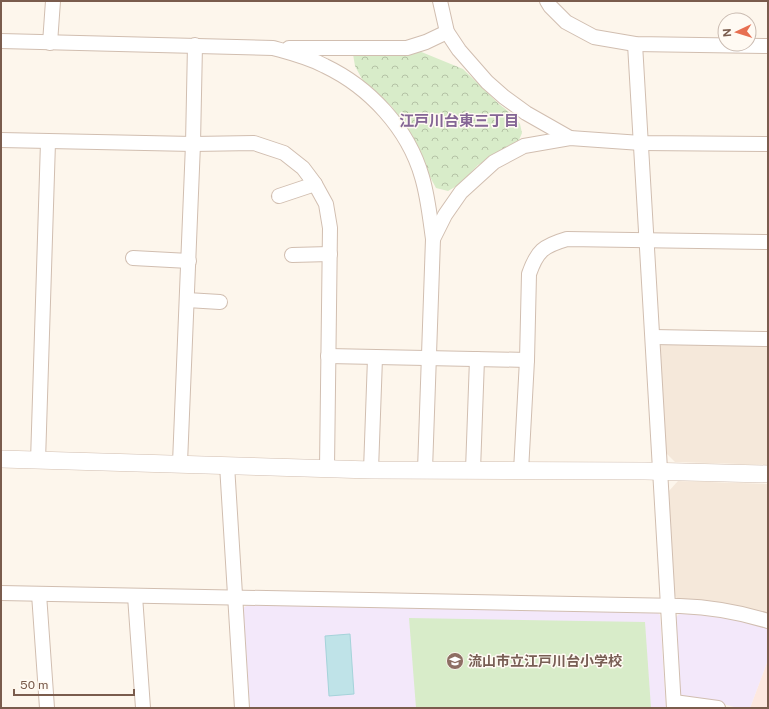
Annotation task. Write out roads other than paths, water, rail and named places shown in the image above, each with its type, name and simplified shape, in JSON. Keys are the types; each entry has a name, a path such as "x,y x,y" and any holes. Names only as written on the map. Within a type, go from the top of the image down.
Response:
{"street":[{"path":"50,43 53,1"},
{"path":"440,1 446,32 470,64 487,82 504,97 534,119 570,138"},
{"path":"548,1 550,6 566,22 594,37 635,44 768,46"},
{"path":"1,41 273,48 407,48 426,42 446,32"},
{"path":"635,44 674,705 718,708"},
{"path":"180,463 189,261 195,45"},
{"path":"273,48 304,57 344,76 358,86 383,109 399,130 413,152 422,176 429,207 433,239 425,470"},
{"path":"433,239 445,215 461,192 494,162 524,146 570,138 641,143 768,144"},
{"path":"1,140 193,144 254,143 284,153 303,168 315,184 326,204 330,228 327,468"},
{"path":"38,460 48,142"},
{"path":"279,196 315,184"},
{"path":"521,471 527,360 529,274 533,262 540,251 553,243 567,239 768,242"},
{"path":"292,255 330,254"},
{"path":"133,258 189,261"},
{"path":"187,300 220,302"},
{"path":"652,337 768,339"},
{"path":"328,356 527,360"},
{"path":"371,470 375,358"},
{"path":"473,470 477,359"},
{"path":"1,459 180,463 371,470 660,471 768,474"},
{"path":"227,465 242,708"},
{"path":"1,593 702,607 730,611 768,622"},
{"path":"39,594 46,708"},
{"path":"135,596 143,708"}],"water":[{"path":"350,634 354,694 329,696 325,636"}],"place":[{"name":"流山市立江戸川台小学校","path":"455,661"}],"district":[{"name":"江戸川台東三丁目","path":"459,120"}]}
